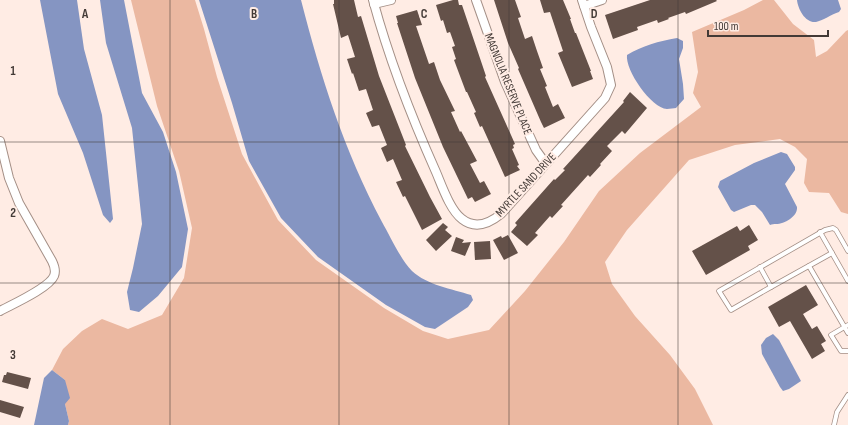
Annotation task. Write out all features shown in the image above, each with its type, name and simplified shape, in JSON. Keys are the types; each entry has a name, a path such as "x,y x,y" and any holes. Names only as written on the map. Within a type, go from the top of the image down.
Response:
{"street":[{"path":"374,2 391,0"},
{"name":"MAGNOLIA RESERVE PLACE","path":"476,0 505,82 536,150 546,164"},
{"path":"583,3 602,0"},
{"name":"MYRTLE SAND DRIVE","path":"374,2 394,69 413,121 454,210 462,220 472,224 490,222 501,214 605,98 611,85 607,67 583,3"},
{"path":"0,141 9,178 19,203 54,267 54,275 48,285 0,311"}],"lane":[{"path":"832,253 731,310 719,291 820,232 833,228 836,230 848,251"},
{"path":"820,232 848,281"},
{"path":"809,266 846,326 848,333"},
{"path":"760,267 771,287"},
{"path":"846,326 830,335 841,351 848,351"},
{"path":"834,425 837,412 848,394"}],"shaded area":[{"path":"131,0 195,0 217,77 242,154 278,220 316,260 384,308 423,331 448,339 489,330 525,291 564,242 599,191 640,153 701,107 693,93 698,72 692,32 744,10 763,0 774,0 793,24 814,40 816,57 827,51 848,30 848,214 841,212 829,193 809,192 804,183 807,159 795,147 780,139 735,145 689,160 627,230 605,262 612,284 635,316 670,355 695,389 713,425 68,425 69,421 65,404 65,380 52,370 63,349 82,331 102,319 128,329 162,315 184,278 192,228 179,171 157,106"}],"water":[{"path":"40,0 77,0 84,49 102,115 113,219 110,223 103,215 83,153 58,94"},
{"path":"100,0 124,0 142,93 163,132 176,172 188,229 182,267 158,296 139,312 130,310 127,292 142,224 132,128 106,43"},
{"path":"199,0 301,0 325,86 345,141 368,195 392,241 408,266 418,276 440,286 471,295 473,300 468,307 435,329 425,327 386,305 318,257 281,218 249,161"},
{"path":"797,0 838,0 841,9 839,12 816,22 812,22 805,18"},
{"path":"677,38 683,41 683,48 679,59 684,99 676,108 667,109 654,102 640,87 630,70 627,62 627,55 651,44"},
{"path":"781,152 787,154 795,167 795,170 785,184 797,207 797,210 793,216 783,223 770,225 762,212 755,205 751,205 734,212 731,210 718,187 720,181 754,163"},
{"path":"773,334 779,340 801,381 783,391 762,354 761,345 766,338"},
{"path":"52,370 65,380 70,398 65,404 69,421 68,425 34,425 44,378"}],"building":[{"path":"334,0 354,0 358,17 361,16 379,76 406,145 405,146 442,219 422,230 405,196 403,197 396,182 402,180 393,159 387,162 381,148 387,145 379,125 372,127 366,113 373,110 366,89 359,91 353,73 352,74 347,59 355,57 348,35 341,38 333,4"},
{"path":"458,0 459,5 462,5 486,76 485,77 515,144 513,145 514,148 512,149 519,165 517,166 520,170 505,177 482,126 480,127 474,113 476,112 466,92 454,60 456,59 452,47 455,46 450,32 447,33 443,20 441,21 436,5"},
{"path":"494,0 515,0 521,17 518,18 525,39 532,36 543,68 540,69 547,86 545,87 553,107 558,104 565,118 544,128 518,69 519,68 508,43"},
{"path":"540,0 563,0 593,79 572,87 558,53 563,51 550,12 544,13"},
{"path":"650,0 717,1 686,14 685,12 658,23 657,20 637,27 638,30 613,39 605,15"},
{"path":"417,10 422,25 416,26 429,64 434,62 440,80 455,111 451,112 460,132 461,131 477,161 470,164 480,183 484,181 491,194 475,202 472,197 468,199 443,147 415,78 397,23 396,16"},
{"path":"630,92 647,108 625,134 622,131 607,146 612,151 600,164 601,165 590,177 588,175 561,205 563,206 552,218 550,216 535,233 538,235 527,246 511,232 517,225 515,223 554,179 555,180 565,170 563,169 624,102 623,101"},
{"path":"443,223 448,227 445,230 452,236 436,251 426,240"},
{"path":"749,225 758,240 748,246 750,250 706,275 692,251 737,226 740,231"},
{"path":"508,235 518,253 504,260 493,240 501,236 502,238"},
{"path":"456,237 464,240 462,243 471,242 465,256 451,251"},
{"path":"490,241 491,259 475,260 474,242"},
{"path":"806,285 818,305 803,314 812,329 817,326 826,341 821,344 825,351 812,359 790,321 779,327 768,307"},
{"path":"7,372 31,378 28,389 2,382 4,375 6,375"},
{"path":"0,400 24,407 20,418 0,412"}]}
